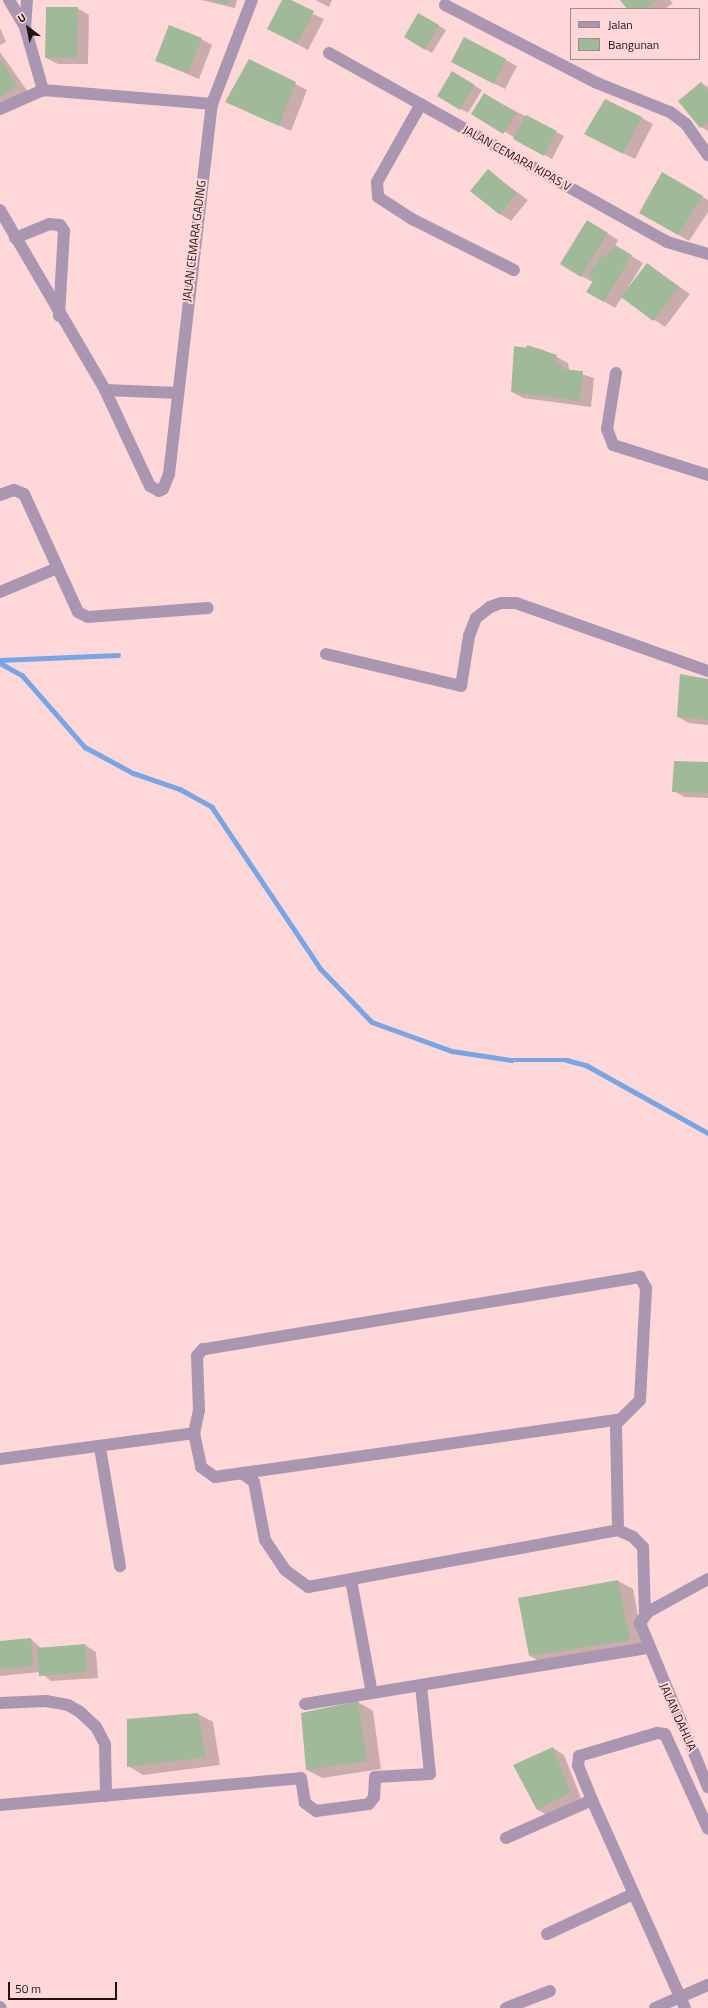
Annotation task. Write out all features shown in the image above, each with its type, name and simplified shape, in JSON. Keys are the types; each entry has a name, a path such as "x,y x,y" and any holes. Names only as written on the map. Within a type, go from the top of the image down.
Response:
{"street":[{"path":"9,0 25,27 43,90"},
{"path":"25,27 27,0"},
{"name":"JALAN CEMARA GADING","path":"105,390 150,486 158,491 163,489 169,474 212,104 252,0"},
{"path":"445,5 597,83 670,112 686,124 708,155"},
{"name":"JALAN CEMARA KIPAS V","path":"328,53 667,242 708,254"},
{"path":"0,109 43,90 212,104"},
{"path":"421,104 377,182 378,197 412,219 514,270"},
{"path":"0,210 59,316 105,390 178,393"},
{"path":"15,238 49,224 60,225 64,231 59,316"},
{"path":"616,373 607,428 613,445 708,475"},
{"path":"0,494 14,490 24,494 72,606 88,618 208,608"},
{"path":"0,592 57,568"},
{"path":"326,654 460,686 469,636 476,618 490,606 501,602 524,606 708,671"},
{"path":"242,1473 254,1482 265,1540 285,1570 308,1587 618,1530 616,1424 640,1400 646,1288 640,1277 203,1349 197,1356 199,1410 194,1433 205,1473 215,1477 242,1473 620,1419"},
{"path":"0,1459 100,1448 194,1433"},
{"path":"100,1448 120,1566"},
{"name":"JALAN DAHLIA","path":"618,1530 633,1537 643,1547 645,1615 640,1623 648,1648 708,1786"},
{"path":"645,1615 708,1579"},
{"path":"351,1580 372,1693"},
{"path":"305,1704 648,1648"},
{"path":"0,1805 302,1778 305,1803 316,1811 369,1804 374,1797 375,1776 430,1774 421,1685"},
{"path":"0,1703 46,1702 68,1705 80,1712 96,1728 105,1744 106,1796"},
{"path":"683,2003 592,1800 578,1766 579,1756 661,1732 669,1738 708,1829"},
{"path":"506,1838 592,1800"},
{"path":"547,1934 633,1894"},
{"path":"656,2008 683,2003 708,1985"},
{"path":"506,2008 550,1991"}],"building":[{"path":"208,0 229,0 228,5"},
{"path":"282,0 291,0 314,11 297,44 267,29"},
{"path":"620,0 657,0 647,8 626,8"},
{"path":"46,7 78,7 77,58 45,58"},
{"path":"418,13 439,25 425,50 404,37"},
{"path":"169,25 202,38 188,73 155,61"},
{"path":"464,37 506,59 494,84 451,62"},
{"path":"0,58 17,86 0,97"},
{"path":"249,59 296,82 279,126 225,102"},
{"path":"452,71 475,85 460,110 437,96"},
{"path":"701,82 708,90 708,122 700,128 678,101"},
{"path":"484,93 517,113 503,134 471,114"},
{"path":"605,99 642,117 623,154 584,134"},
{"path":"526,115 557,131 544,156 513,139"},
{"path":"488,169 517,193 500,215 470,191"},
{"path":"662,172 703,196 678,235 639,213"},
{"path":"587,220 608,233 581,277 560,264"},
{"path":"615,245 632,255 604,302 586,292 594,279 588,275 603,254 607,257"},
{"path":"647,263 679,287 653,321 621,297"},
{"path":"527,345 557,355 555,364 563,366 562,369 583,371 580,401 511,392 514,346 526,348"},
{"path":"680,674 708,679 708,720 677,717"},
{"path":"674,761 708,762 708,793 672,792"},
{"path":"618,1580 630,1640 529,1656 518,1598"},
{"path":"31,1638 33,1666 0,1669 0,1641"},
{"path":"85,1644 87,1672 39,1676 37,1648"},
{"path":"358,1701 367,1761 306,1770 301,1713"},
{"path":"198,1713 206,1757 127,1767 127,1719"},
{"path":"553,1747 570,1792 537,1810 513,1765"}],"waterway":[{"path":"0,660 118,655"},
{"path":"0,663 22,675 85,747 133,773 180,789 212,807 320,968 372,1022 452,1051 511,1060 567,1060 586,1065 708,1133"}]}
